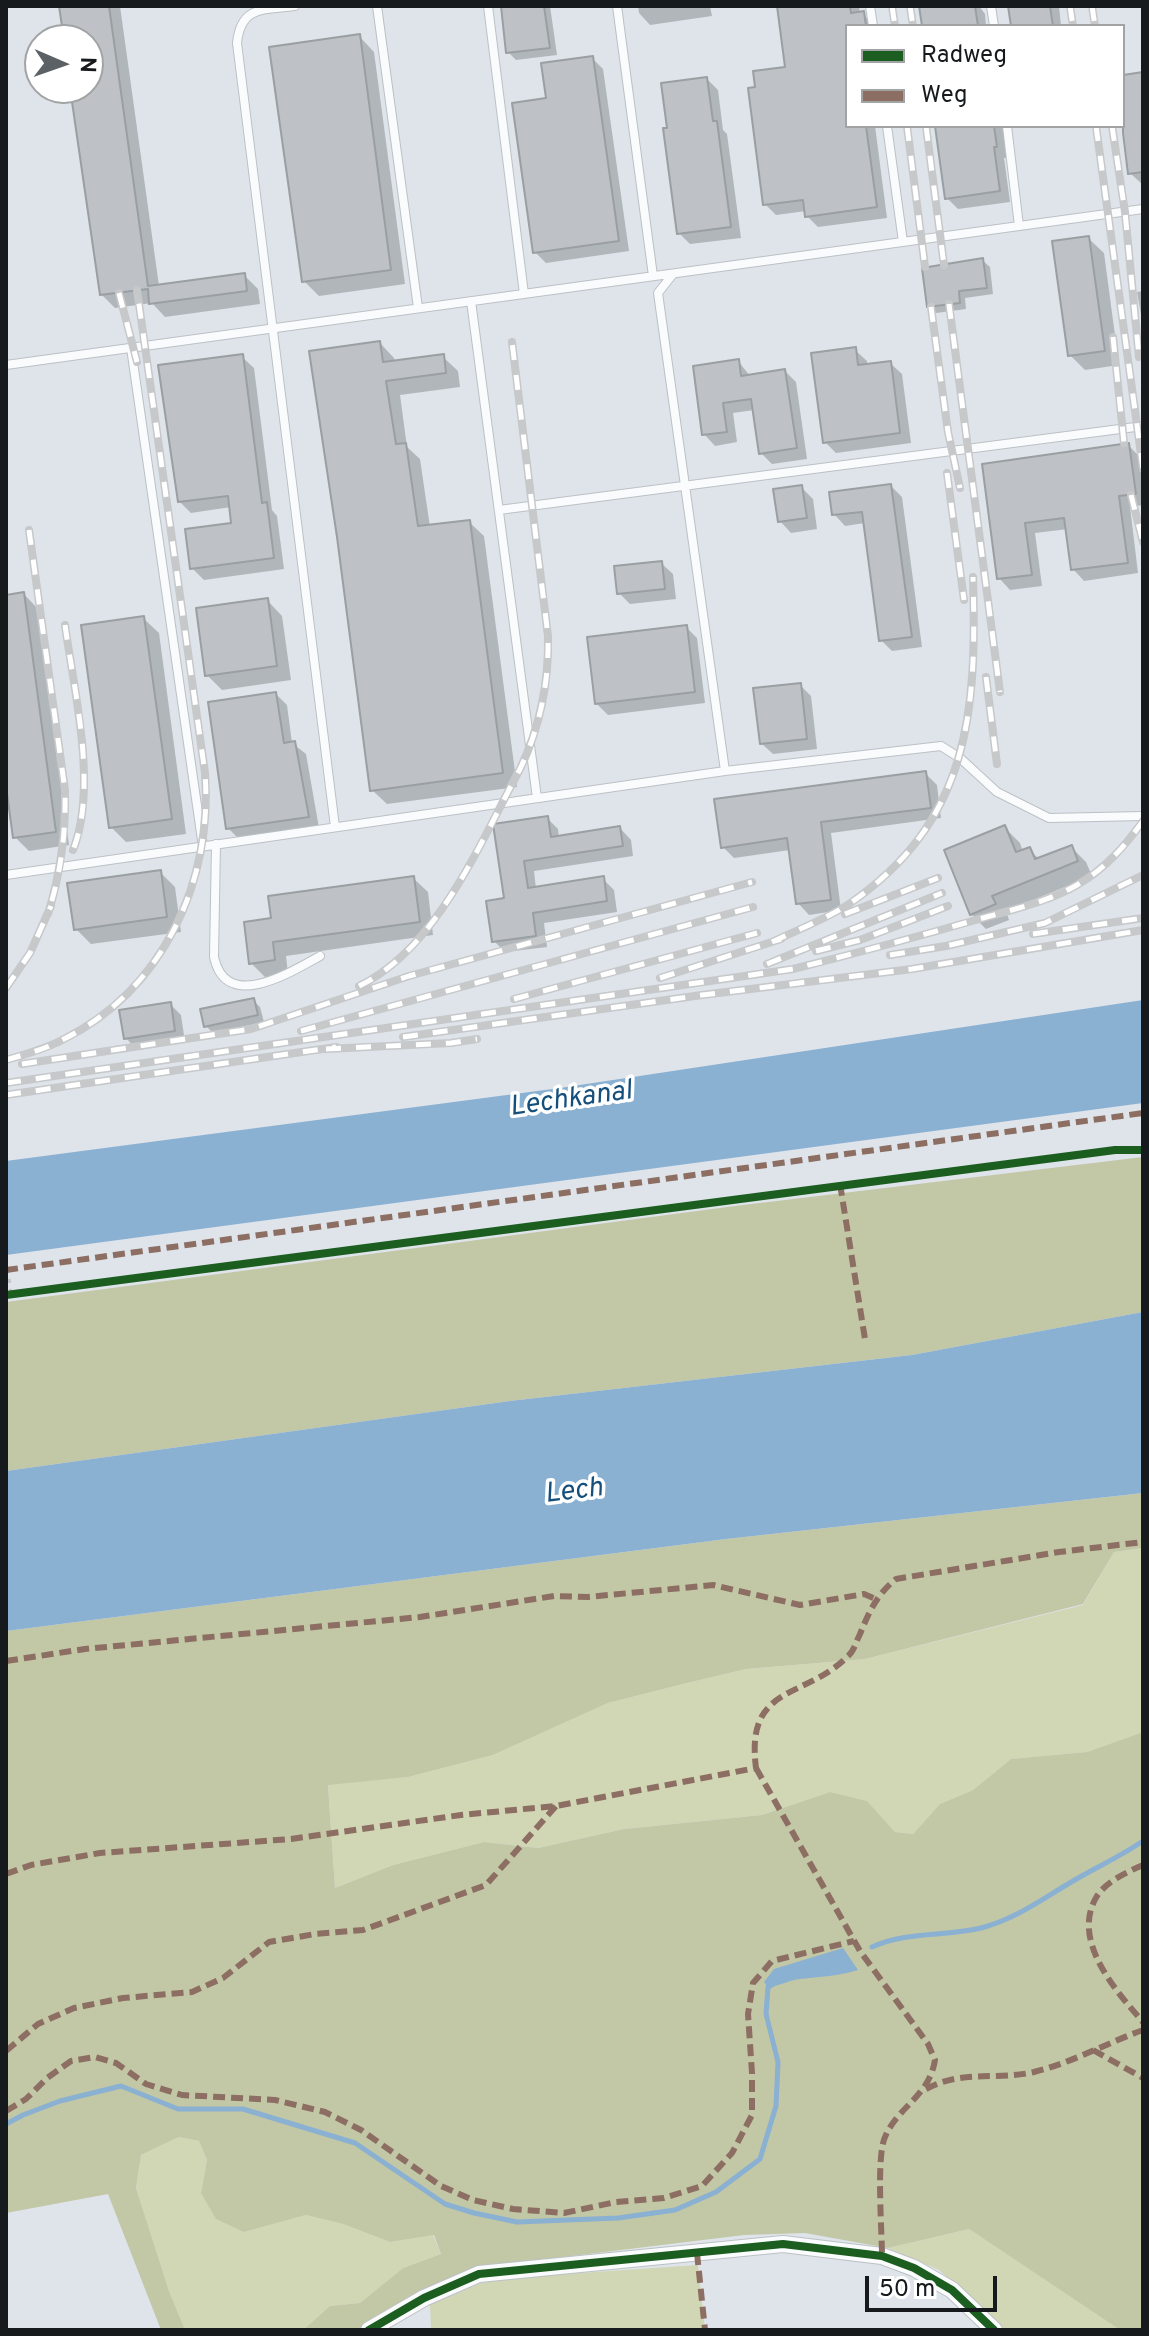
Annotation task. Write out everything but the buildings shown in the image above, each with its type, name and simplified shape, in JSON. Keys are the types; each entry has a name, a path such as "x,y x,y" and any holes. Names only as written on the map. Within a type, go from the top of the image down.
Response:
{"street":[{"path":"369,2330 424,2298 479,2274 783,2244 882,2256 914,2268 952,2290 994,2330"}],"lane":[{"path":"295,6 256,11 247,16 241,23 237,43 335,827"},
{"path":"377,6 418,308"},
{"path":"488,6 524,294"},
{"path":"617,6 653,276"},
{"path":"887,128 903,242"},
{"path":"1007,128 1019,226"},
{"path":"6,365 1143,209"},
{"path":"673,274 658,293 725,771"},
{"path":"471,301 537,798"},
{"path":"131,348 203,847"},
{"path":"499,510 1143,426"},
{"path":"6,875 725,771 941,746 960,758 997,792 1049,818 1143,816"},
{"path":"216,844 214,957 223,978 250,985 269,983 320,956"}],"path":[{"path":"8,1269 11,1294"}],"green space":[{"path":"1143,1157 1143,1312 912,1355 510,1401 6,1471 6,1302 735,1206"},
{"path":"1143,1493 1143,1548 1114,1552 1083,1604 865,1659 746,1669 687,1683 608,1703 493,1755 408,1777 328,1785 335,1888 393,1865 484,1842 538,1848 624,1829 762,1815 830,1792 867,1801 895,1832 913,1834 940,1804 973,1790 1011,1759 1087,1752 1143,1732 1143,2330 1120,2330 969,2229 888,2248 805,2233 744,2235 506,2264 416,2297 358,2330 303,2330 330,2306 360,2303 403,2268 441,2254 434,2235 390,2242 343,2224 306,2215 244,2232 216,2219 201,2193 207,2160 199,2141 179,2137 141,2155 136,2188 169,2291 185,2330 161,2330 108,2194 6,2213 6,1631 726,1539"},
{"path":"1143,1548 1143,1732 1087,1752 1011,1759 973,1790 940,1804 913,1834 895,1832 866,1801 830,1792 762,1815 624,1829 538,1848 484,1842 393,1865 335,1888 328,1784 408,1777 493,1755 608,1703 746,1669 865,1659 1083,1605 1114,1552"},
{"path":"179,2137 199,2141 207,2160 201,2193 244,2232 306,2215 343,2224 390,2242 433,2235 441,2254 403,2268 360,2303 330,2306 303,2330 185,2330 169,2291 136,2188 141,2155"},
{"path":"969,2229 1120,2330 1005,2330 939,2270 888,2248"},
{"path":"698,2265 705,2330 431,2330 430,2305 481,2283 506,2278"}],"water":[{"name":"Lechkanal","path":"1143,1000 1143,1103 6,1255 6,1161 560,1088"},
{"name":"Lech","path":"1143,1312 1143,1493 726,1539 6,1631 6,1471 510,1401 912,1355"},
{"path":"843,1948 858,1970 768,1987 764,1982 774,1969"}],"waterway":[{"path":"872,1947 912,1936 967,1931 994,1924 1028,1908 1143,1841"},
{"path":"6,2124 60,2101 121,2086 178,2109 243,2109 355,2143 445,2204 474,2213 517,2222 618,2218 675,2210 716,2192 760,2159 776,2106 778,2062 766,2014 768,1987 772,1985"}],"railway":[{"path":"892,6 895,24"},
{"path":"910,6 913,24"},
{"path":"1070,6 1073,24"},
{"path":"1092,6 1095,24"},
{"path":"907,128 925,267"},
{"path":"926,128 944,265"},
{"path":"1096,128 1143,469"},
{"path":"1112,128 1125,212 1139,357"},
{"path":"6,1060 64,1039 99,1018 129,991 155,961 175,927 190,891 200,853 205,813 205,773 137,290"},
{"path":"119,293 137,362"},
{"path":"949,304 1000,692"},
{"path":"931,307 948,432 960,488"},
{"path":"1113,337 1124,443"},
{"path":"359,986 387,969 412,947 454,891 520,769 542,704 548,636 512,342"},
{"path":"947,473 964,600"},
{"path":"1131,495 1143,542"},
{"path":"29,530 65,790 62,853 48,914"},
{"path":"772,942 849,904 889,872 920,837 942,800 958,760 967,718 972,673 973,577"},
{"path":"65,625 84,769 84,798 73,850"},
{"path":"986,677 997,764"},
{"path":"6,1083 793,969 1052,897 1097,872 1122,848 1143,821"},
{"path":"890,955 946,946 1045,923 1143,875"},
{"path":"845,914 938,878"},
{"path":"22,1064 251,1029 409,976 752,882"},
{"path":"767,964 942,893"},
{"path":"6,988 30,953 51,906"},
{"path":"816,951 860,940 948,906"},
{"path":"301,1031 753,907"},
{"path":"1033,934 1143,918"},
{"path":"403,1037 912,969 1143,930"},
{"path":"514,999 757,933"},
{"path":"660,978 781,939"},
{"path":"326,1049 477,1039"},
{"path":"6,1095 336,1047"}],"marked path":[{"path":"6,1270 1143,1113"},
{"path":"840,1184 865,1339"},
{"path":"6,1874 31,1865 100,1853 291,1839 461,1815 556,1806 756,1768 755,1741 760,1721 769,1707 831,1670 850,1654 874,1604 896,1579 1059,1552 1143,1542"},
{"path":"6,1661 85,1649 420,1617 554,1596 588,1597 713,1585 800,1605 864,1594 876,1599"},
{"path":"756,1768 860,1951 928,2044 935,2060 926,2083 897,2117 882,2147 882,2256"},
{"path":"6,2051 38,2024 74,2008 123,1998 192,1992 223,1978 269,1942 363,1930 486,1885 556,1806"},
{"path":"1143,1865 1101,1891 1090,1913 1089,1930 1093,1947 1109,1980 1143,2022"},
{"path":"6,2111 26,2099 47,2078 71,2061 95,2057 116,2063 146,2084 182,2095 275,2100 325,2112 361,2130 441,2186 473,2200 513,2209 564,2213 616,2202 664,2198 702,2186 732,2153 752,2115 748,2014 753,1983 772,1961 854,1941"},
{"path":"926,2089 953,2079 1034,2072 1143,2030"},
{"path":"1093,2050 1143,2078"},
{"path":"697,2253 705,2330"}],"cycle path":[{"path":"6,1295 1115,1150 1143,1150"},
{"path":"369,2330 424,2298 479,2274 783,2244 882,2256 914,2268 952,2290 994,2330"}]}
